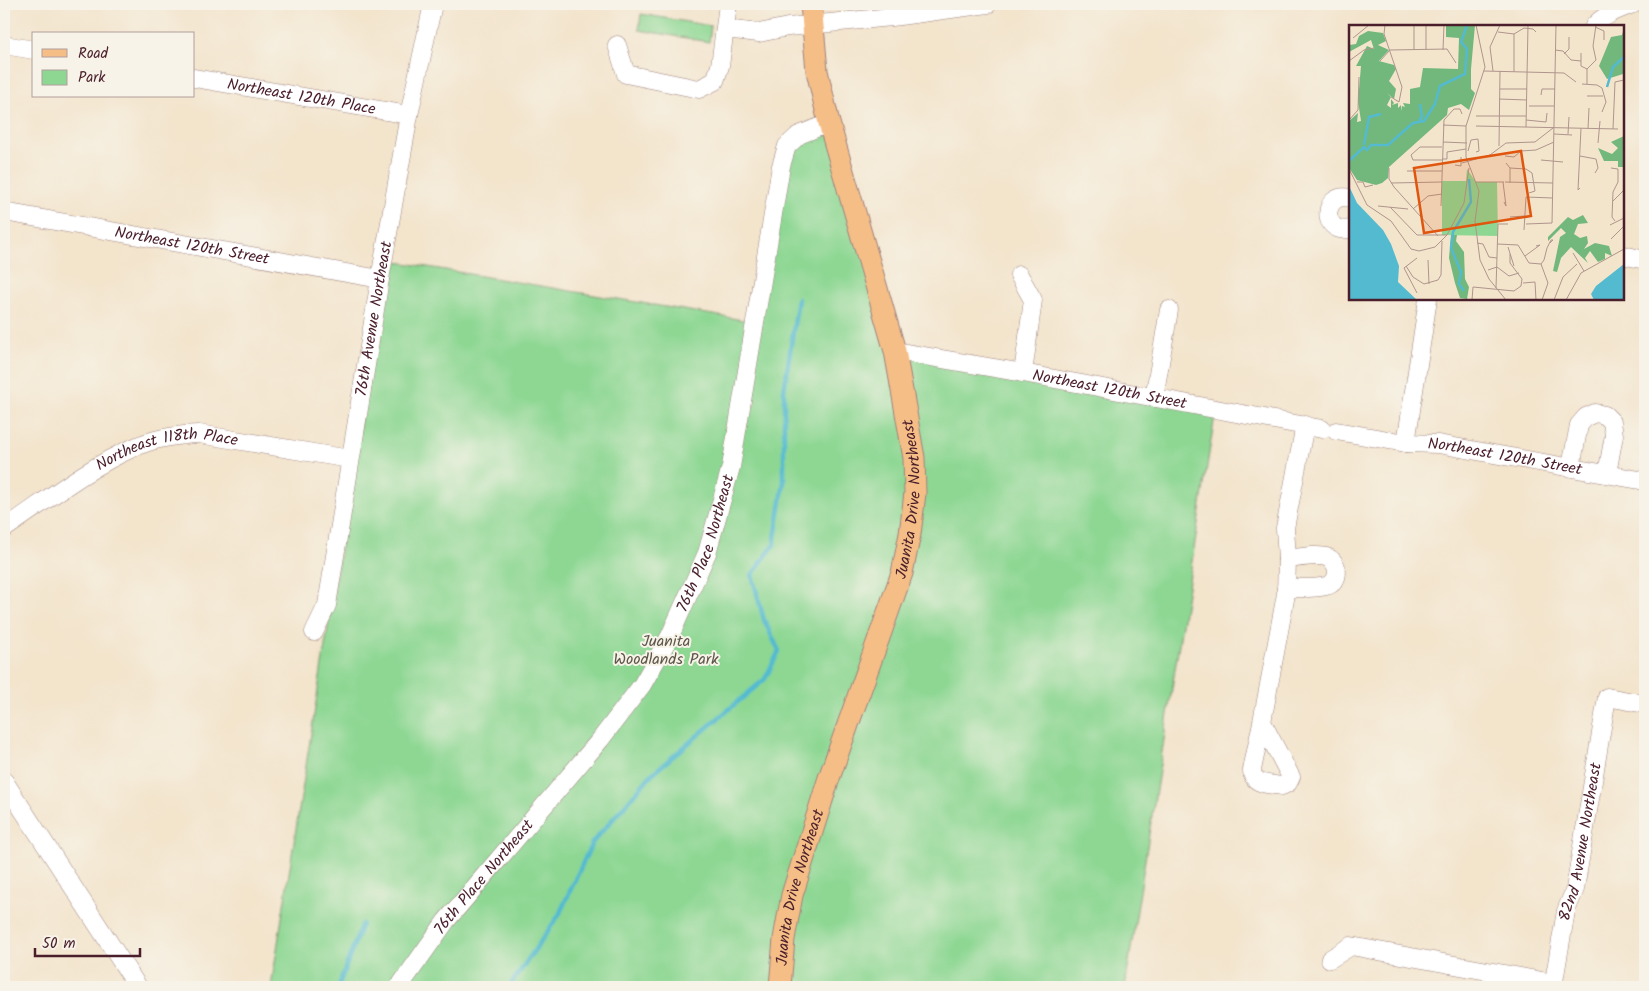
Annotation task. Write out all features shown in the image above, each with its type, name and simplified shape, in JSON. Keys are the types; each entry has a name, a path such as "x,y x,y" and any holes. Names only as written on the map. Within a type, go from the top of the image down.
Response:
{"main road":[{"name":"Juanita Drive Northeast","path":"780,987 784,939 792,895 829,778 902,573 910,534 915,493 914,458 895,351 829,123 817,71 811,4"}],"street":[{"name":"76th Avenue Northeast","path":"314,632 327,605 380,279 409,115 433,4"},
{"path":"617,45 626,74 700,89 715,81 720,66 728,4"},
{"path":"725,29 759,33 788,27 892,17 988,4"},
{"path":"1595,25 1616,11 1633,4"},
{"path":"4,45 32,50"},
{"name":"Northeast 120th Place","path":"195,78 409,115"},
{"name":"76th Place Northeast","path":"399,987 446,921 600,740 642,685 670,636 707,553 731,467 781,166 787,146 799,135 829,123"},
{"path":"1349,198 1336,199 1329,208 1328,213 1329,219 1337,228 1342,230 1349,229"},
{"name":"Northeast 120th Street","path":"4,212 380,279"},
{"path":"1624,255 1645,260"},
{"path":"1019,275 1033,300 1023,373"},
{"path":"1406,443 1428,300"},
{"path":"1154,398 1169,310"},
{"name":"Northeast 120th Street","path":"895,351 1329,430 1406,443 1438,444 1645,481"},
{"path":"1571,467 1579,425 1586,417 1594,413 1605,416 1612,422 1614,434 1608,474"},
{"path":"1262,722 1286,588 1285,528 1304,425"},
{"name":"Northeast 118th Place","path":"4,529 102,464 136,446 175,436 199,434 350,459"},
{"path":"1286,588 1326,586 1333,582 1337,574 1336,565 1332,560 1323,556 1287,560"},
{"name":"82nd Avenue Northeast","path":"1553,985 1566,911 1575,888 1608,697 1645,704"},
{"path":"4,781 138,987"},
{"path":"1330,959 1351,946 1553,985"}],"green space":[{"path":"641,14 711,26 709,42 639,30"},
{"name":"Juanita Woodlands Park","path":"829,123 895,351 1216,409 1125,987 271,987 386,260 755,322 787,146"}],"waterway":[{"path":"509,987 559,915 592,843 652,774 765,679 779,651 764,620 752,575 774,545 784,482 784,391 798,299"},
{"path":"338,987 362,924"}]}
